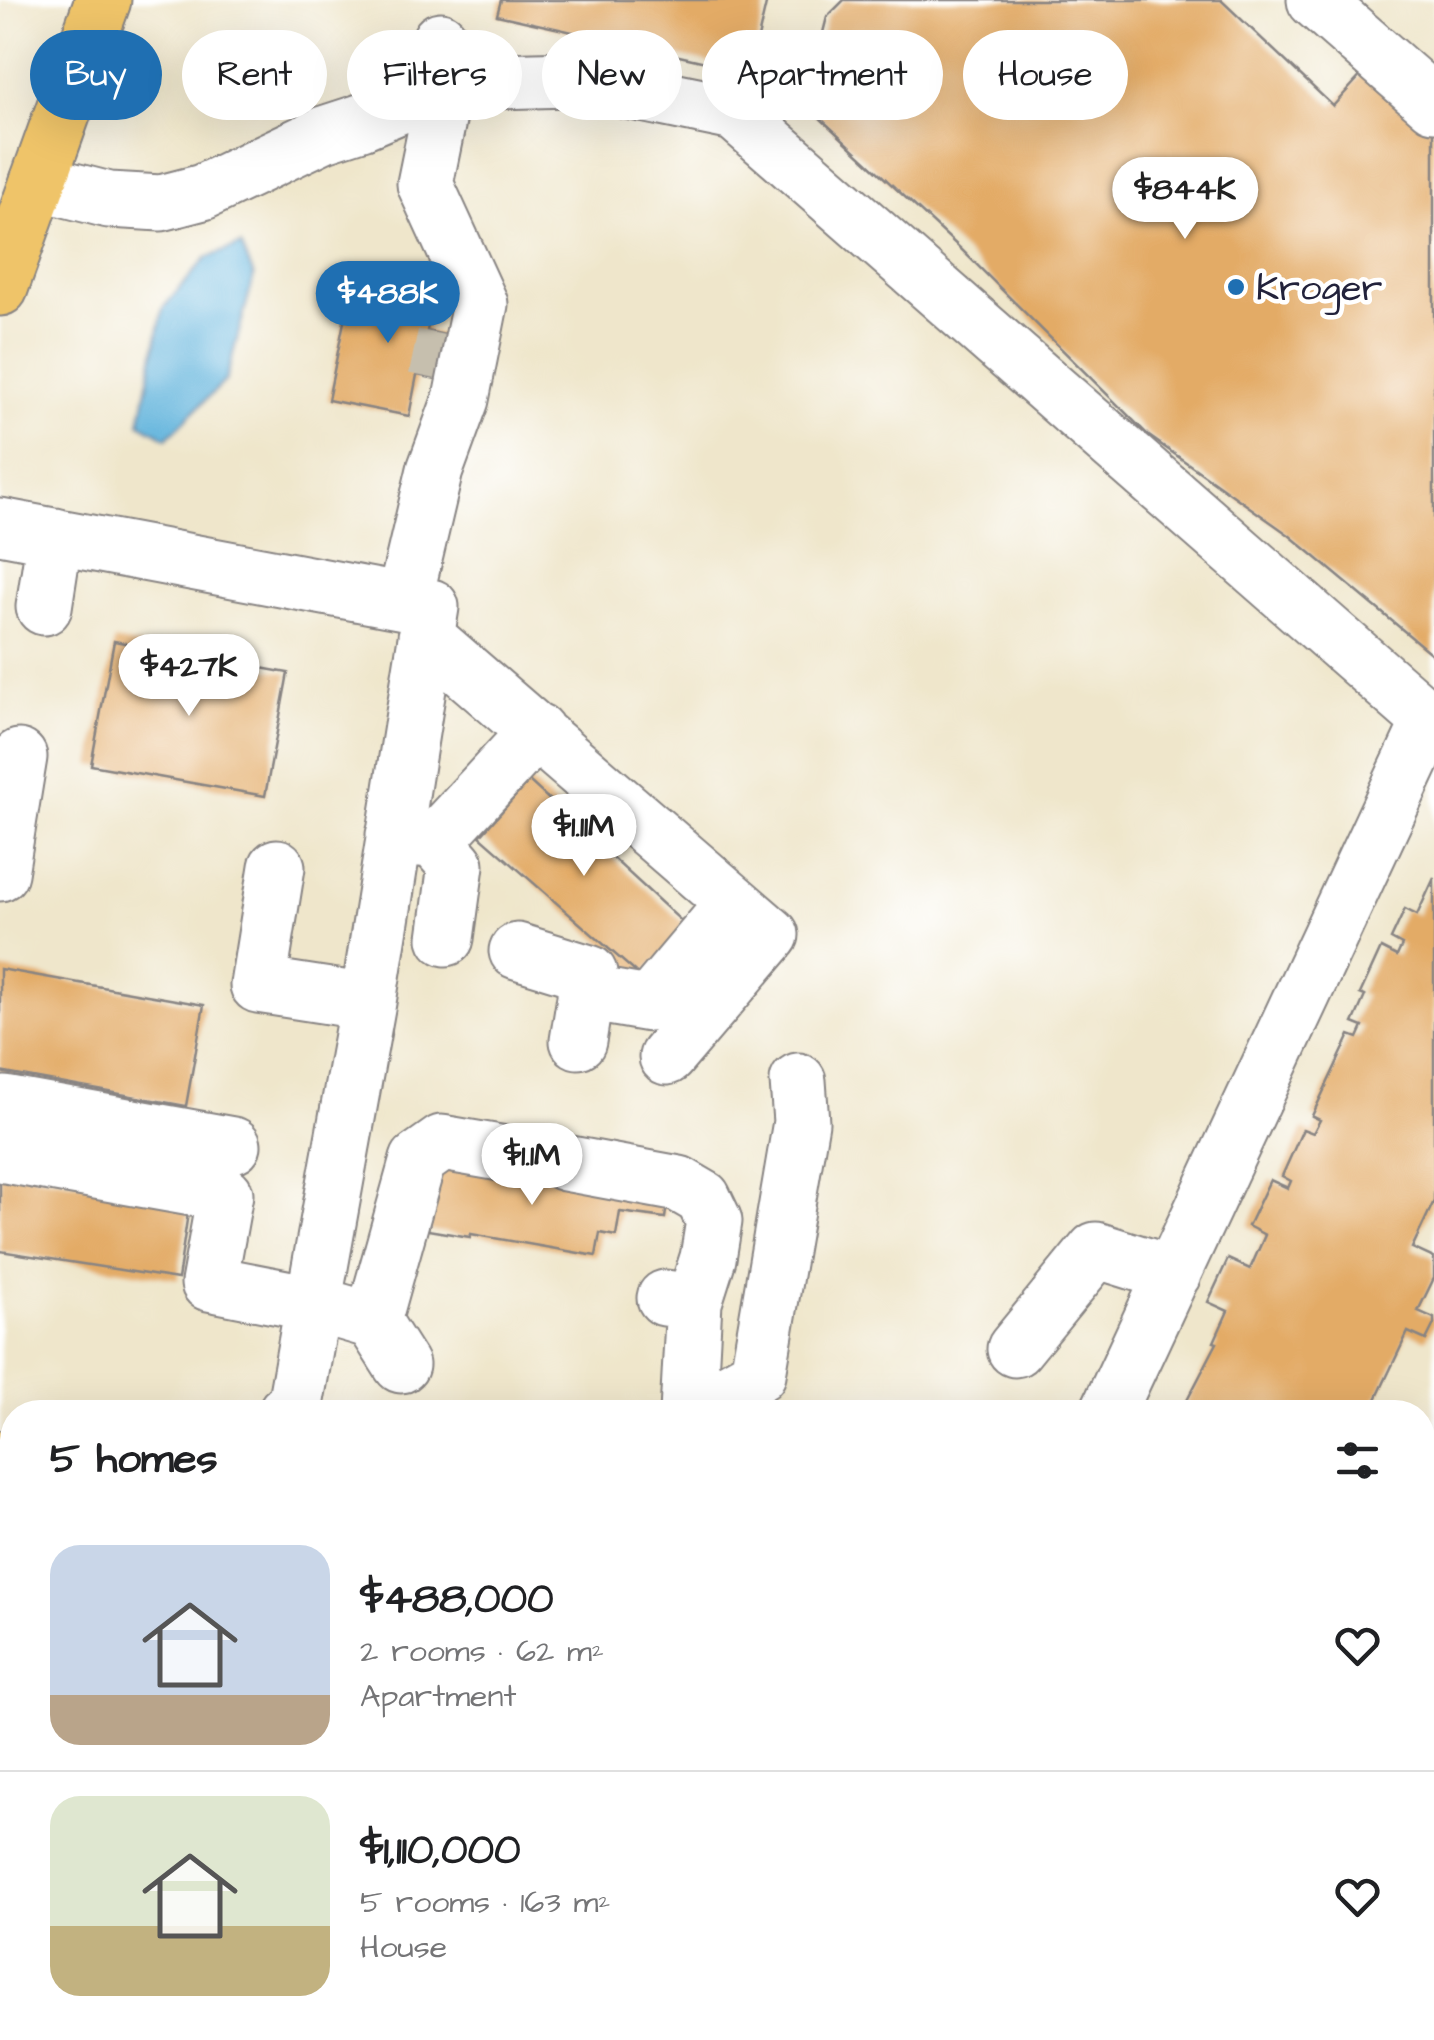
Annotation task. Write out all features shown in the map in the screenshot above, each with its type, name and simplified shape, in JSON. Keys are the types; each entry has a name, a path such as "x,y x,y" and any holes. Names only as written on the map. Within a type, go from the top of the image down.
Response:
{"main road":[{"path":"3,269 103,0"}],"lane":[{"path":"1314,0 1434,104"},
{"path":"522,80 570,79 735,112 1430,722 1114,1400"},
{"path":"38,182 109,200 160,203 203,192 347,120"},
{"path":"296,1400 368,1002 414,838 415,619 435,470 461,399 480,304 425,184 435,120"},
{"path":"435,470 429,406 461,264"},
{"path":"0,526 415,619 771,935 667,1057"},
{"path":"44,607 56,536"},
{"path":"414,838 537,731"},
{"path":"0,873 19,757"},
{"path":"414,838 456,865 446,938"},
{"path":"276,867 258,985 368,1002"},
{"path":"517,951 588,973 582,1017 649,1004 734,903"},
{"path":"710,1400 758,1374 801,1122 798,1081"},
{"path":"3,1129 225,1194 209,1283 311,1303 387,1343"},
{"path":"3,1129 233,1145"},
{"path":"387,1343 418,1160 442,1144 679,1184 703,1198 714,1221 708,1258 679,1300 687,1400"},
{"path":"1014,1348 1096,1250 1173,1274"},
{"path":"387,1343 415,1260"}],"water":[{"path":"241,245 254,276 226,380 167,438 140,423 163,308 206,258"}],"building":[{"path":"501,0 767,0 760,30 702,30 702,61 682,57 682,30 564,30 497,15"},
{"path":"844,0 1221,0 1333,106 1365,71 1434,132 1434,656 1289,535 1149,436 962,250 822,120 943,120 943,30 824,30 827,17"},
{"path":"354,273 435,290 427,331 459,338 450,382 417,375 409,416 328,400"},
{"path":"114,641 288,673 265,796 91,765"},
{"path":"529,781 690,929 640,976 480,836"},
{"path":"1434,878 1434,1201 1412,1248 1434,1258 1434,1278 1418,1311 1434,1318 1434,1324 1426,1340 1408,1332 1376,1400 1187,1400 1217,1343 1214,1342 1228,1311 1208,1302 1228,1259 1250,1269 1265,1235 1248,1226 1270,1180 1288,1188 1291,1181 1282,1176 1303,1129 1313,1133 1320,1120 1312,1116 1350,1035 1358,1038 1363,1027 1353,1023 1365,996 1360,994 1381,948 1397,956 1402,945 1391,939 1405,909 1417,915"},
{"path":"0,969 204,1005 186,1106 0,1072"},
{"path":"442,1159 668,1198 665,1218 620,1212 616,1236 600,1233 596,1256 428,1230"},
{"path":"0,1170 190,1200 178,1279 0,1251"}],"tunnel":[{"path":"436,379 445,335"}],"place":[{"name":"Kroger","path":"1236,287"}]}
